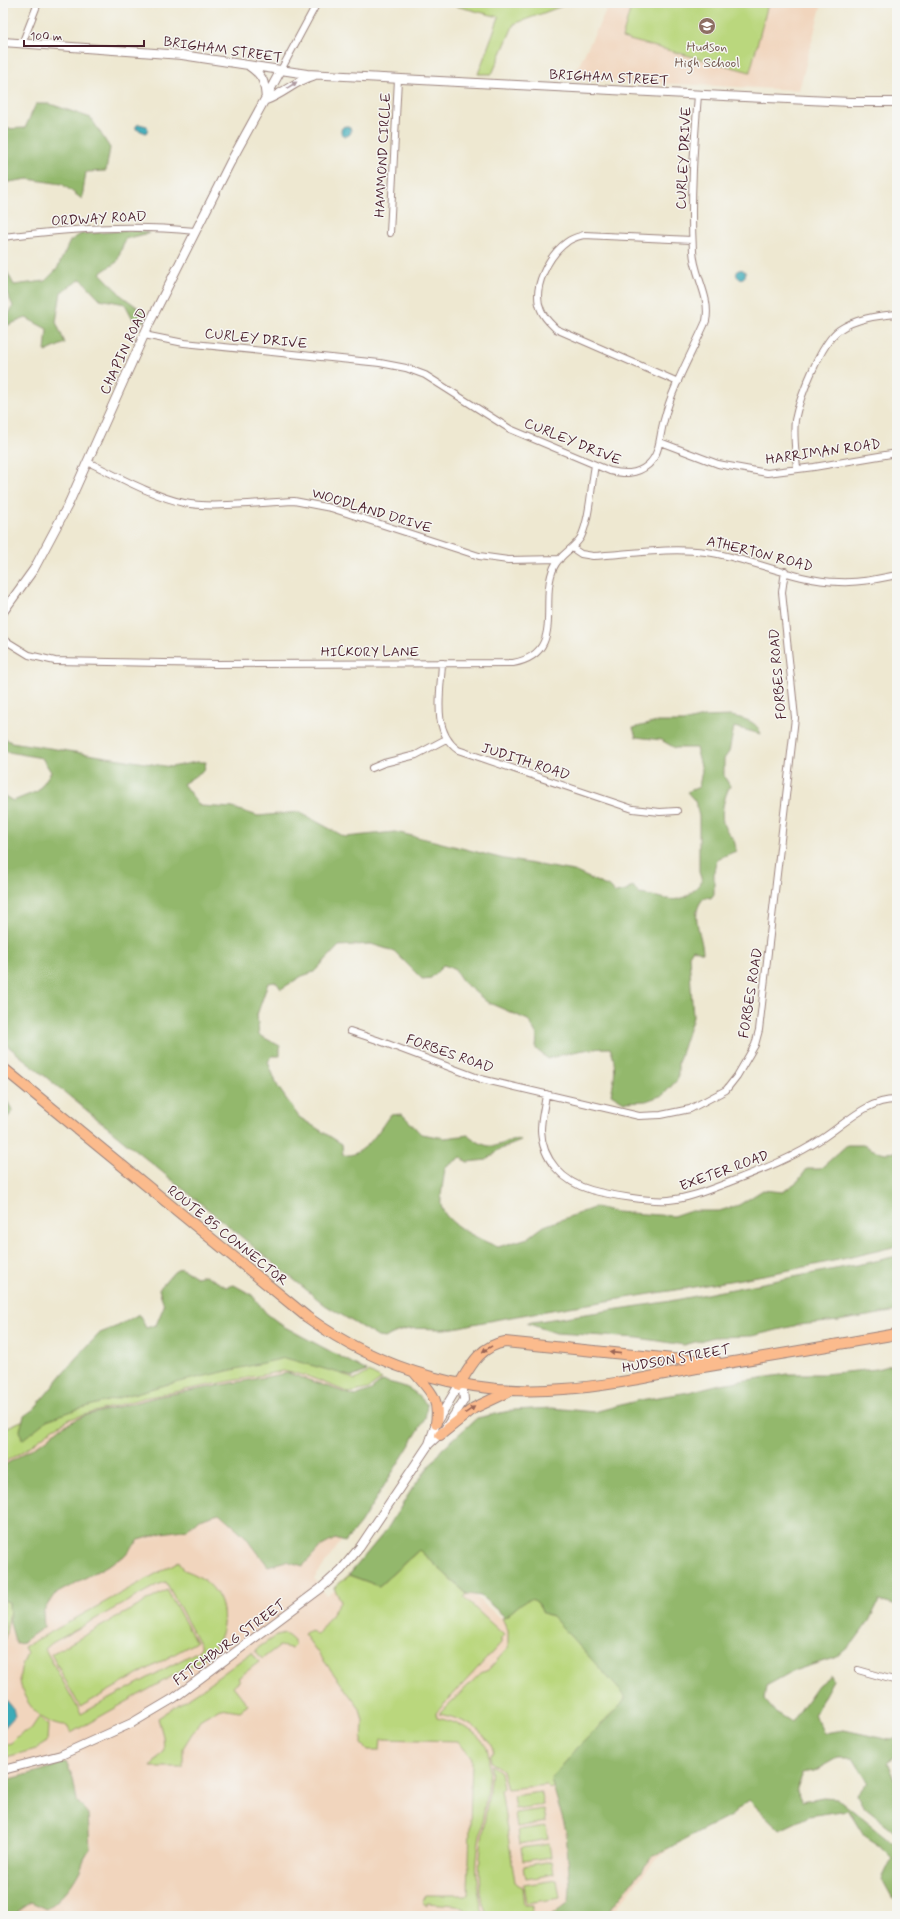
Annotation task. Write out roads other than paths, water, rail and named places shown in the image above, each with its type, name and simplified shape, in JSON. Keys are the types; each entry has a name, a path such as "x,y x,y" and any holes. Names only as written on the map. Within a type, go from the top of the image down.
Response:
{"main road":[{"name":"ROUTE 85 CONNECTOR","path":"3,1068 307,1316 358,1348 415,1373 459,1385"},
{"name":"HUDSON STREET","path":"459,1385 512,1391 583,1387 897,1334"},
{"path":"459,1385 478,1356 488,1348 505,1342 680,1359 712,1361 752,1359"},
{"path":"415,1373 434,1397 437,1408 436,1423"},
{"path":"440,1435 474,1408 512,1391"}],"street":[{"path":"22,44 38,3"},
{"name":"CHAPIN ROAD","path":"3,612 43,553 68,505 144,335 195,231 317,3"},
{"name":"BRIGHAM STREET","path":"3,42 164,54 320,74 698,95 850,102 897,102"},
{"path":"247,64 257,71 265,83 266,100"},
{"name":"BRIGHAM STREET","path":"266,100 274,97 301,80 320,74"},
{"name":"HAMMOND CIRCLE","path":"390,233 398,79"},
{"name":"CURLEY DRIVE","path":"144,335 184,343 380,363 406,368 434,380 510,429 594,465 618,473 638,472 652,461 660,442 664,420 678,382 706,321 708,313 708,304 696,272 692,240 698,95"},
{"name":"ORDWAY ROAD","path":"3,237 113,226 161,227 195,231"},
{"path":"678,382 556,329 547,321 540,309 538,296 543,273 549,263 556,252 574,238 584,235 692,240"},
{"path":"797,469 795,421 810,375 830,339 837,331 858,321 875,316 897,314"},
{"name":"HARRIMAN ROAD","path":"660,442 700,458 734,468 768,473 897,453"},
{"name":"WOODLAND DRIVE","path":"88,462 160,495 183,503 207,505 294,501 306,502 331,508 479,556 508,560 560,559"},
{"name":"HICKORY LANE","path":"3,639 29,656 55,661 210,664 513,663 524,661 534,655 543,646 547,634 550,582 555,565 577,543 583,530 594,465"},
{"name":"ATHERTON ROAD","path":"572,548 581,554 593,556 680,551 705,552 817,579 839,582 860,582 897,575"},
{"name":"FORBES ROAD","path":"350,1031 481,1079 639,1116 677,1113 690,1110 726,1090 737,1076 754,1045 762,1015 794,718 782,592 785,571"},
{"path":"372,768 384,763 416,755 446,739 440,717 442,663"},
{"name":"JUDITH ROAD","path":"446,739 451,745 467,754 632,809 660,812 677,811"},
{"name":"EXETER ROAD","path":"546,1094 541,1129 543,1146 550,1162 561,1175 579,1187 601,1193 668,1200 689,1197 796,1155 870,1105 886,1099 897,1100"},
{"path":"459,1385 463,1390 464,1400 440,1435 429,1444 436,1423 459,1385"},
{"name":"FITCHBURG STREET","path":"3,1770 68,1752 132,1723 174,1698 284,1617 320,1589 351,1558 429,1444"},
{"path":"858,1670 897,1681"}],"water":[{"path":"139,124 147,126 148,129 146,133 136,129 136,126"},
{"path":"344,126 348,126 350,127 350,135 344,136 341,133 341,129"},
{"path":"741,269 746,274 741,279 736,274"},
{"path":"3,1696 13,1708 15,1716 3,1729"}],"place":[{"name":"Hudson High School","path":"707,26"}]}
